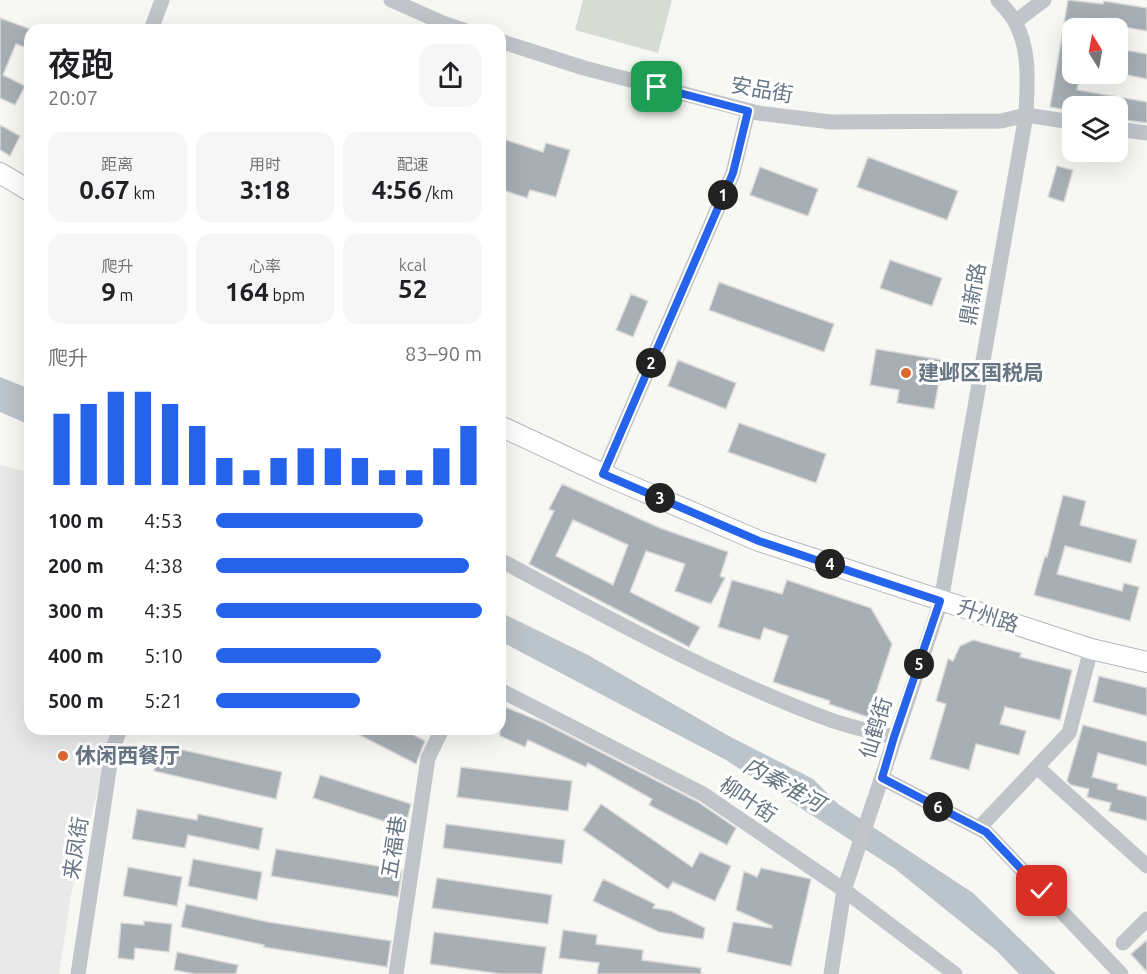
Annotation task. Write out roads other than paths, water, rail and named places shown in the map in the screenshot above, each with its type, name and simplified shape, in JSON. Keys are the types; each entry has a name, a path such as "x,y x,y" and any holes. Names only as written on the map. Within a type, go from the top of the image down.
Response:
{"main road":[{"path":"0,174 24,188"},
{"name":"升州路","path":"506,429 603,474 759,541 1091,649 1147,662"}],"street":[{"path":"153,24 162,0"},
{"path":"391,0 446,24"},
{"name":"鼎新路","path":"940,601 1026,115 1027,67 1023,40 1015,22 998,0"},
{"path":"1015,22 1044,0"},
{"name":"安品街","path":"506,43 584,68 748,111 831,122 1001,121 1026,115"},
{"path":"603,474 733,173 748,111"},
{"path":"1026,115 1062,120"},
{"path":"1128,130 1147,133"},
{"path":"506,563 654,641 741,682 830,720 894,737"},
{"name":"仙鹤街","path":"844,890 940,601"},
{"path":"979,828 1069,733 1091,649"},
{"name":"柳叶街","path":"506,693 703,794 844,890 955,974"},
{"name":"来凤街","path":"78,974 112,751 118,735"},
{"name":"五福巷","path":"396,974 428,758 439,735"},
{"path":"1037,767 1147,867"},
{"path":"882,778 986,832 1121,974"},
{"path":"831,974 844,890"},
{"path":"1123,943 1147,919"}],"water":[{"path":"0,377 24,387 24,422 0,412"},
{"name":"内秦淮河","path":"506,615 588,655 727,735 813,779 838,804 973,893 1056,974 1019,974 997,951 894,868 726,760 506,644"}],"place":[{"name":"建邺区国税局","path":"906,373"},
{"name":"休闲西餐厅","path":"63,756"}]}
